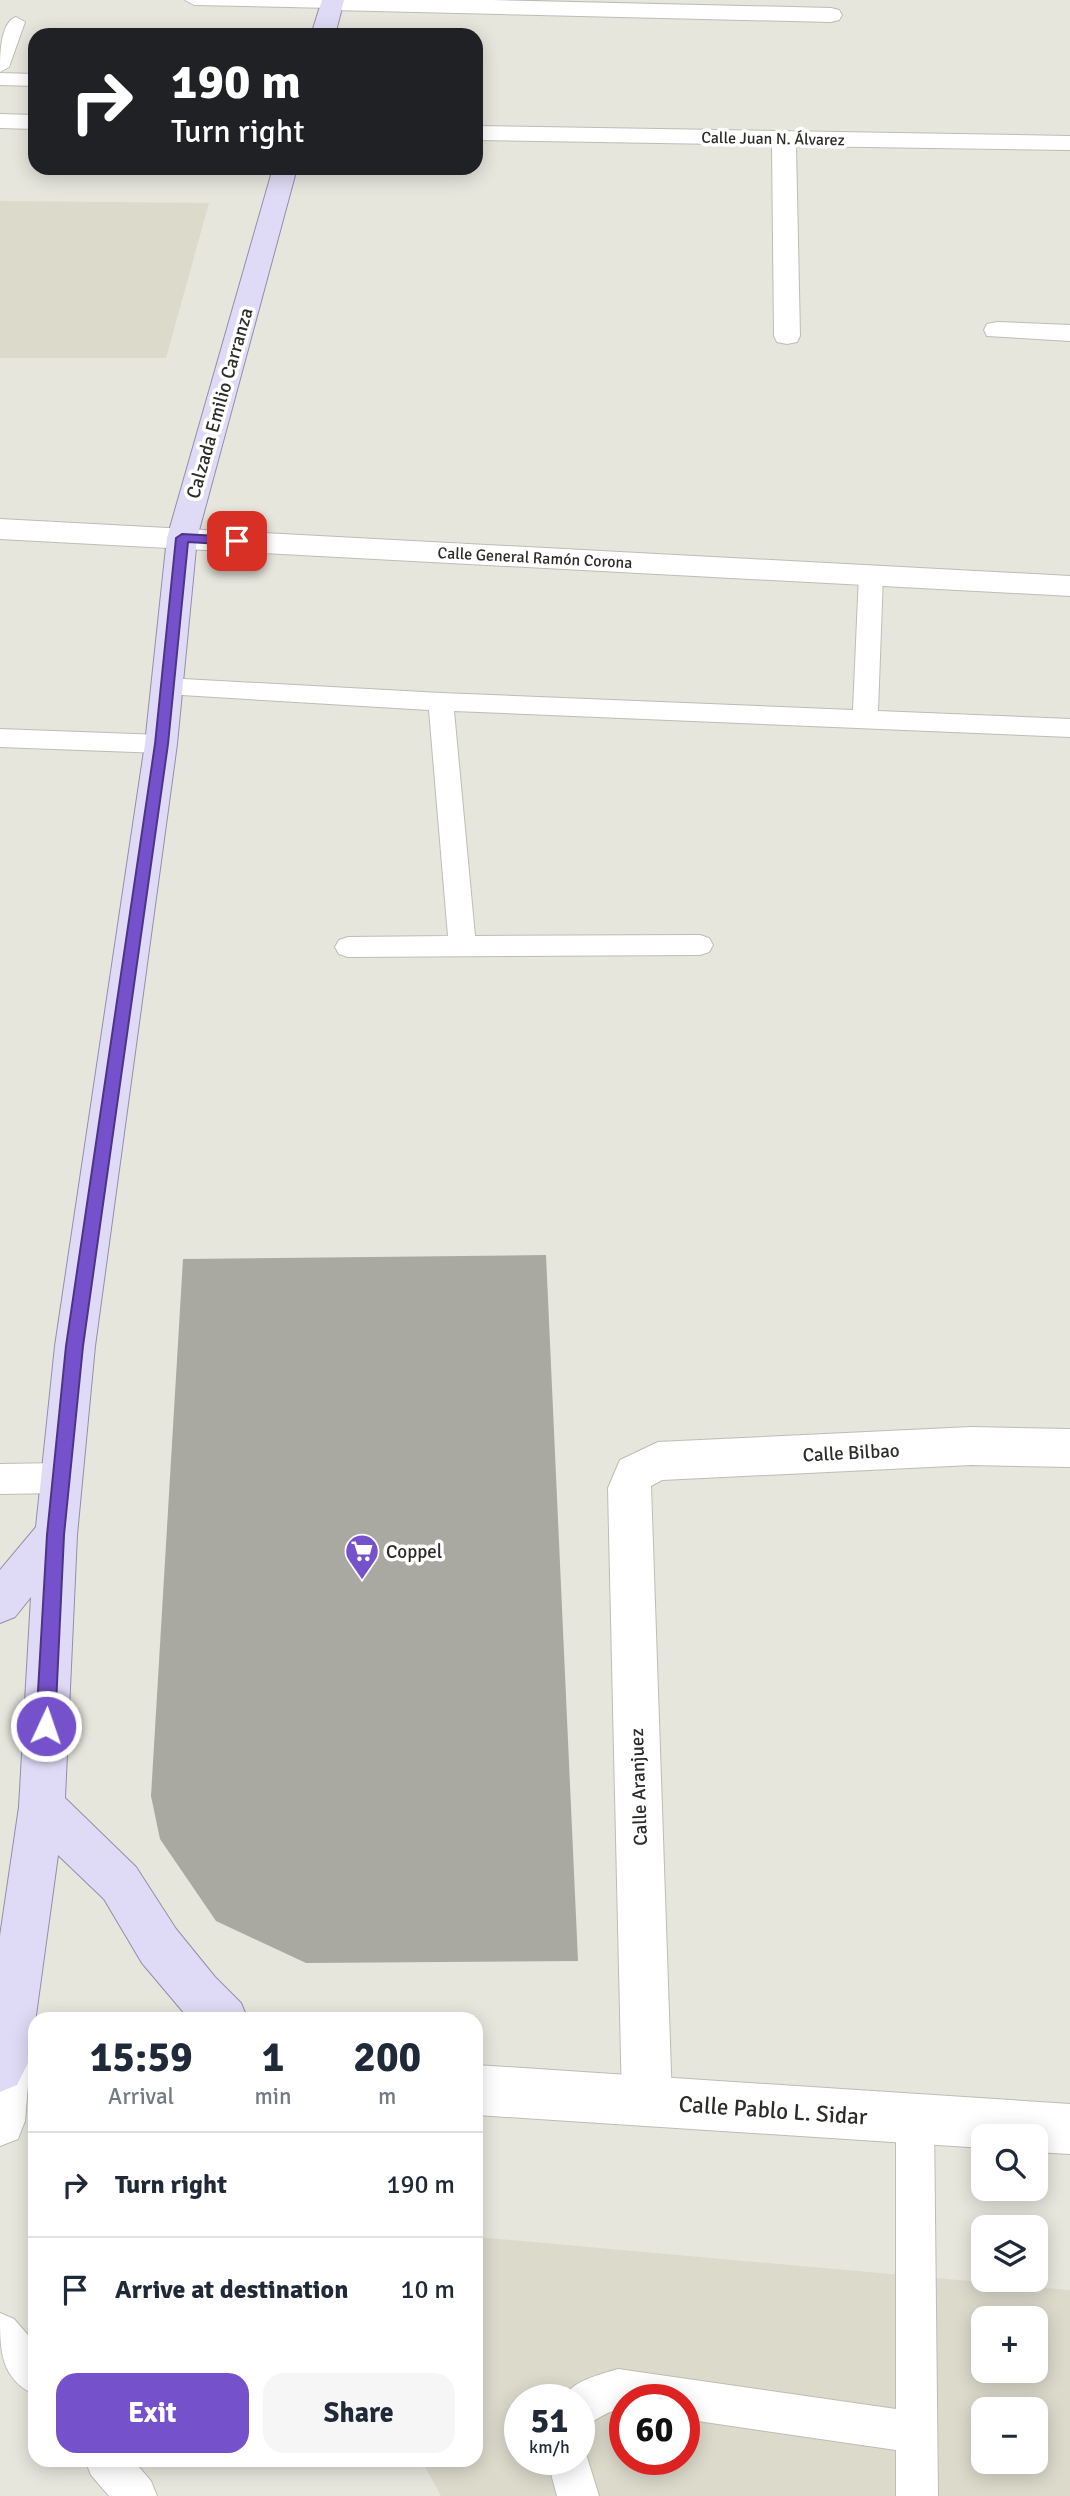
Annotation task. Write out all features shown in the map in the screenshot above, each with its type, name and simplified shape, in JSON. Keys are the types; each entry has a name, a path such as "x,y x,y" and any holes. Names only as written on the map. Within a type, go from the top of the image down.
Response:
{"main road":[{"path":"325,28 332,2"},
{"name":"Calzada Emilio Carranza","path":"10,2062 41,1807 56,1535 75,1346 161,744 182,538 283,175"},
{"path":"0,1602 56,1535"},
{"path":"41,1807 120,1884 159,1946 215,2012"}],"street":[{"path":"332,2 763,7 831,15"},
{"path":"0,121 28,122"},
{"name":"Calle Juan N. Álvarez","path":"483,133 1070,143"},
{"path":"784,138 788,336"},
{"path":"996,330 1070,333"},
{"name":"Calle General Ramón Corona","path":"0,529 1070,586"},
{"name":"Calle Bilbao","path":"635,1473 658,1461 971,1446 1070,1448"},
{"name":"Calle Aranjuez","path":"635,1473 629,1488 647,2101"},
{"path":"0,2121 10,2062"},
{"name":"Calle Pablo L. Sidar","path":"483,2090 1070,2129"}],"lane":[{"path":"194,0 332,2"},
{"path":"0,67 16,22"},
{"path":"0,79 28,80"},
{"path":"865,720 872,575"},
{"path":"165,686 441,702 1070,728"},
{"path":"441,702 462,945"},
{"path":"0,738 161,744"},
{"path":"348,947 699,945"},
{"path":"0,1479 62,1478"},
{"path":"915,2119 918,2433 916,2496"},
{"path":"0,2333 28,2367"},
{"path":"595,2398 618,2389 918,2433"},
{"path":"112,2467 136,2496"},
{"path":"572,2475 578,2496"}],"shaded area":[{"path":"0,201 209,203 166,358 0,358"},
{"path":"483,2238 971,2281 971,2292 1048,2292 1048,2288 1070,2290 1070,2496 441,2496 425,2467 483,2467"}],"building":[{"name":"Coppel","path":"546,1255 578,1961 306,1963 216,1921 160,1839 151,1796 183,1259"}],"place":[{"name":"Coppel","path":"362,1581"}],"route":[{"path":"46,1726 56,1535 75,1346 161,744 182,538 237,541"}]}
